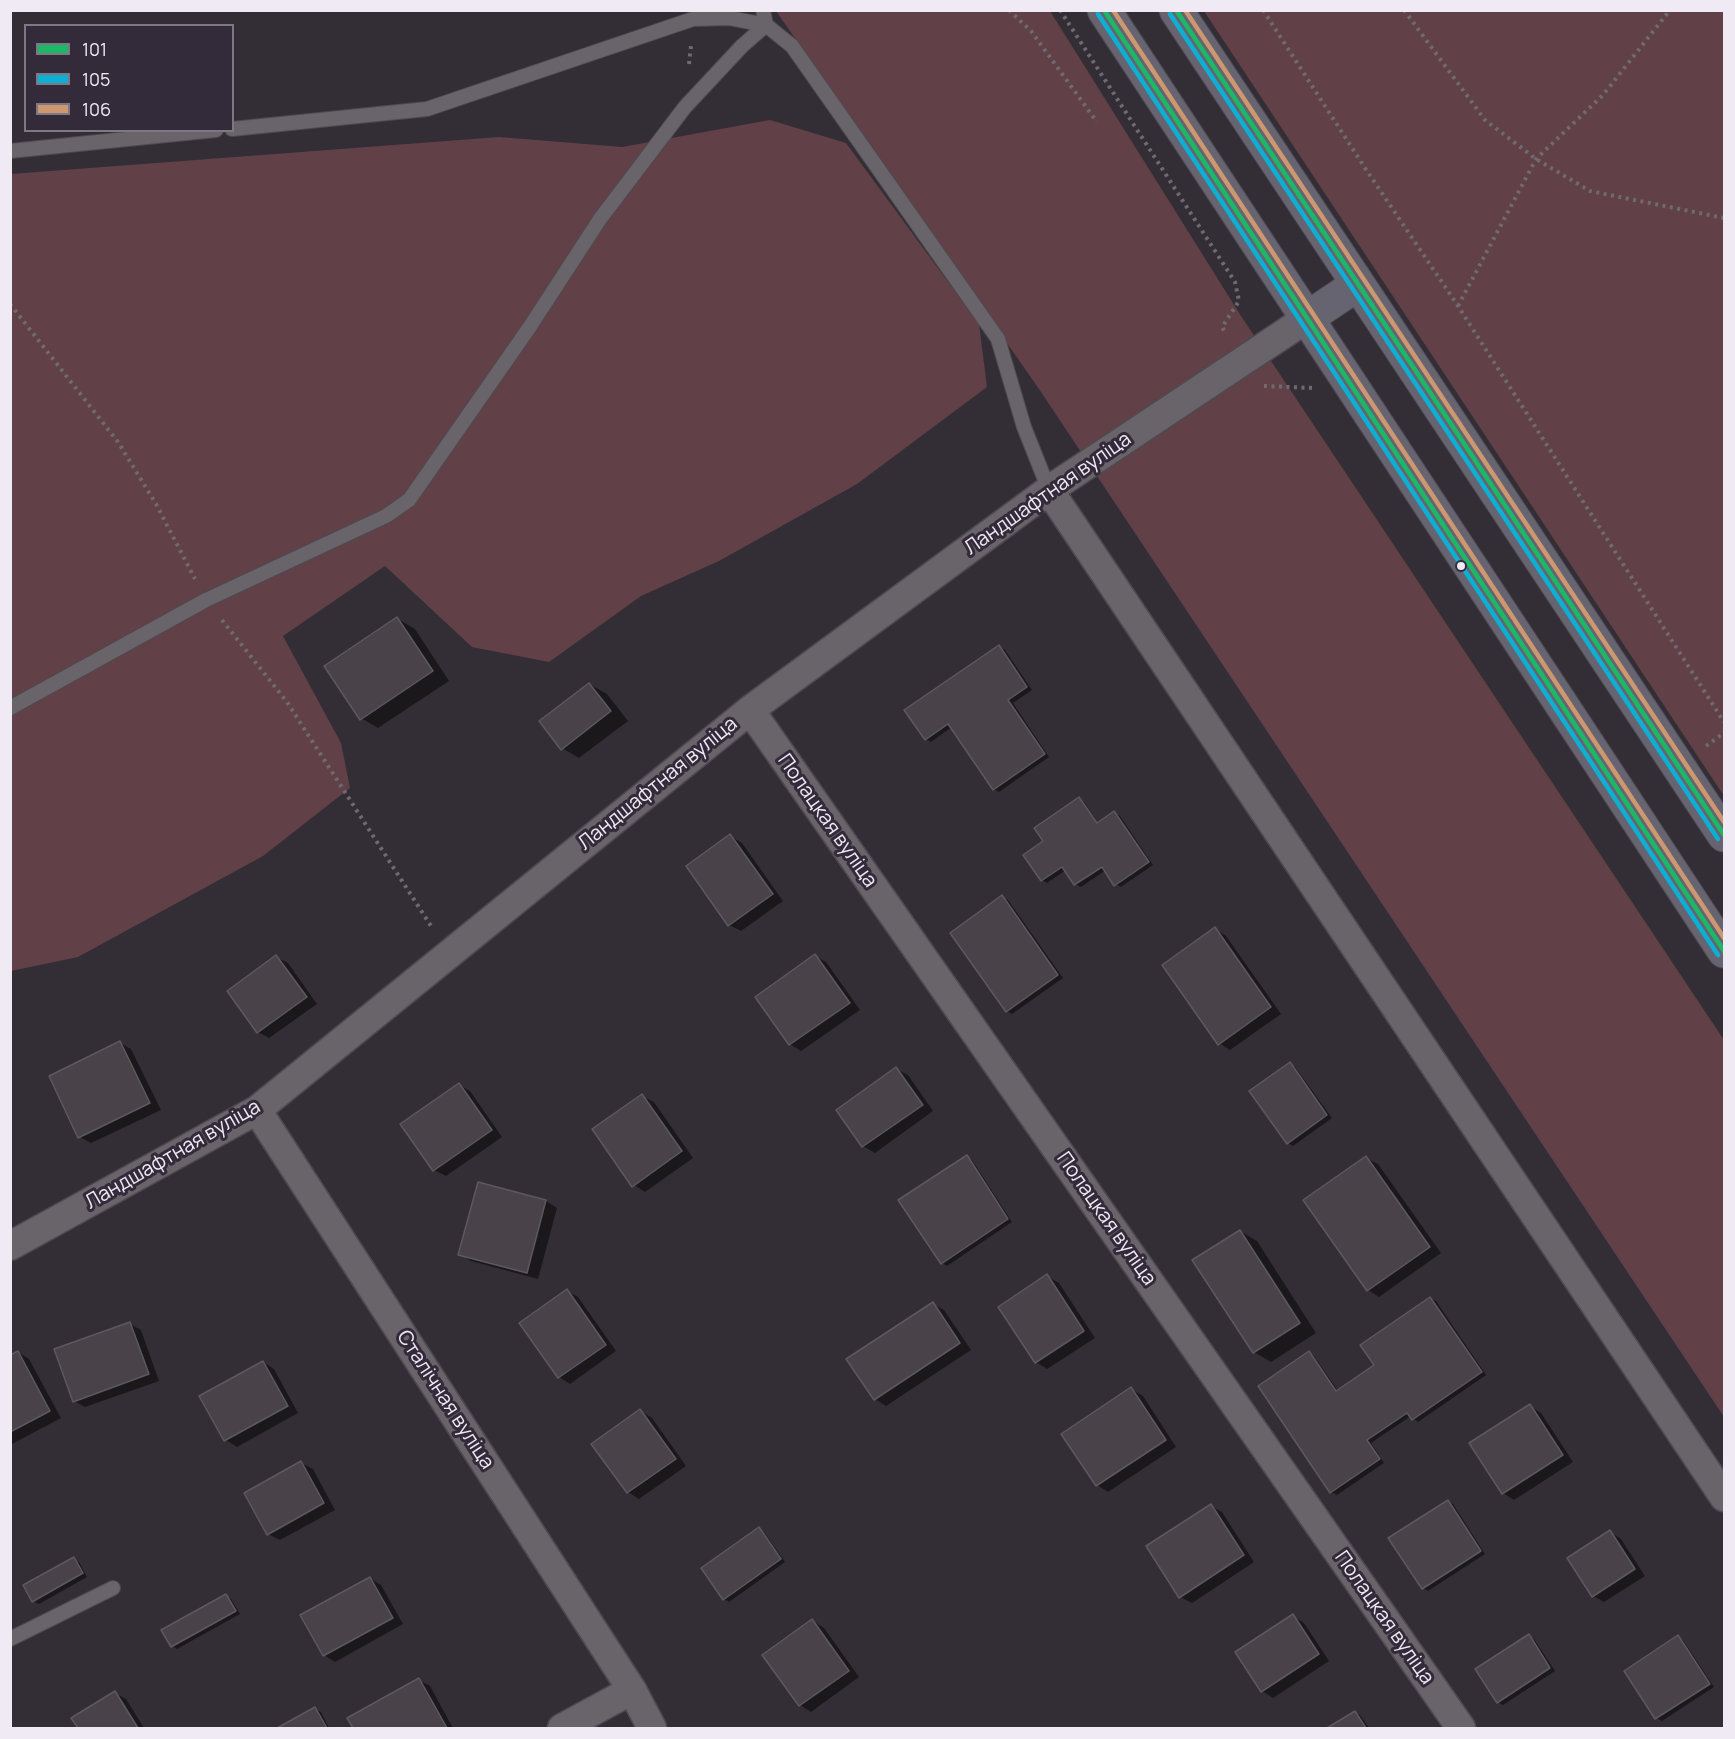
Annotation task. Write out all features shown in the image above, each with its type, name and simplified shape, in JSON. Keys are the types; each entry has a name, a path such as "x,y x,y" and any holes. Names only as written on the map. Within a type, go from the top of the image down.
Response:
{"highway":[{"path":"1104,10 1725,951"},
{"path":"1176,10 1725,835"},
{"path":"1306,319 1358,284"}],"street":[{"name":"Ландшафтная вуліца","path":"10,1246 257,1110 750,710 1049,490 1306,319"},
{"path":"1049,490 1725,1497"},
{"name":"Полацкая вуліца","path":"750,710 1461,1728"},
{"name":"Сталічная вуліца","path":"257,1110 632,1690 652,1728"},
{"path":"562,1728 632,1690"}],"lane":[{"path":"763,10 766,25"},
{"path":"234,129 427,109 693,19 729,18 766,25 792,46 998,339 1024,427 1049,490"},
{"path":"10,708 206,600 386,516 409,500 529,328 600,219 686,107 742,46 766,25"},
{"path":"10,151 196,132"},
{"path":"10,1639 113,1588"}],"path":[{"path":"1009,10 1031,31 1097,123"},
{"path":"1263,10 1458,306 1725,722"},
{"path":"1404,10 1485,120 1536,159 1590,191 1725,218"},
{"path":"1458,306 1536,159 1603,95 1670,10"},
{"path":"686,107 693,19"},
{"path":"10,304 118,442 156,504 206,600 287,702 449,954"}],"shaded area":[{"path":"776,11 1050,11 1241,316 1724,1040 1724,1417 1041,392"},
{"path":"1204,11 1724,11 1724,796"},
{"path":"770,120 846,143 979,324 987,387 857,484 719,561 641,596 549,662 472,647 385,566 283,636 341,743 350,788 263,856 78,957 11,971 11,174 499,137 622,147"}],"building":[{"path":"397,617 433,671 360,720 324,666"},
{"path":"999,645 1027,687 1008,700 1045,754 993,790 948,724 925,740 904,710"},
{"path":"589,683 611,711 561,750 539,721"},
{"path":"1079,797 1097,823 1114,811 1149,862 1114,886 1102,867 1074,885 1062,867 1041,881 1023,855 1043,841 1034,828"},
{"path":"730,834 773,894 728,926 686,866"},
{"path":"1002,895 1058,975 1006,1012 950,933"},
{"path":"1215,927 1271,1007 1218,1045 1162,965"},
{"path":"815,954 850,1003 789,1045 755,997"},
{"path":"276,955 307,997 257,1033 227,991"},
{"path":"120,1041 150,1103 78,1138 49,1076"},
{"path":"1290,1062 1327,1115 1287,1144 1249,1091"},
{"path":"896,1067 923,1105 862,1147 836,1110"},
{"path":"459,1083 492,1130 433,1171 400,1124"},
{"path":"642,1094 682,1151 632,1187 592,1129"},
{"path":"967,1155 1008,1219 941,1264 898,1200"},
{"path":"1366,1156 1430,1247 1367,1291 1303,1200"},
{"path":"478,1182 546,1200 527,1273 458,1255"},
{"path":"1240,1230 1300,1323 1253,1353 1192,1260"},
{"path":"1047,1274 1084,1331 1035,1363 998,1307"},
{"path":"567,1289 606,1345 558,1378 519,1323"},
{"path":"1430,1297 1482,1372 1412,1420 1407,1413 1367,1440 1380,1459 1330,1493 1258,1386 1309,1351 1336,1391 1374,1365 1360,1345"},
{"path":"933,1302 960,1343 874,1400 846,1359"},
{"path":"130,1322 149,1374 73,1402 54,1349"},
{"path":"18,1351 50,1411 10,1432 10,1355"},
{"path":"263,1361 288,1406 224,1441 199,1396"},
{"path":"1131,1387 1166,1440 1096,1486 1061,1434"},
{"path":"1530,1404 1563,1455 1502,1494 1469,1443"},
{"path":"640,1409 676,1459 627,1493 591,1444"},
{"path":"301,1461 324,1503 267,1535 244,1493"},
{"path":"1448,1500 1481,1551 1422,1589 1388,1538"},
{"path":"1211,1504 1244,1555 1179,1598 1146,1546"},
{"path":"759,1527 781,1559 723,1600 701,1568"},
{"path":"1610,1530 1635,1569 1592,1597 1567,1558"},
{"path":"74,1557 83,1573 32,1602 23,1585"},
{"path":"370,1577 393,1618 323,1656 300,1615"},
{"path":"226,1594 236,1611 171,1647 161,1630"},
{"path":"1293,1614 1319,1654 1261,1692 1235,1652"},
{"path":"812,1619 849,1671 799,1706 762,1655"},
{"path":"1529,1634 1550,1668 1497,1703 1475,1669"},
{"path":"1678,1635 1710,1684 1655,1719 1624,1671"},
{"path":"419,1678 447,1728 353,1728 347,1718"},
{"path":"115,1691 138,1728 78,1728 71,1718"},
{"path":"315,1707 327,1728 277,1728"},
{"path":"1355,1711 1366,1728 1327,1728"}],"transit line":[{"name":"101","path":"1104,10 1724,951"},
{"name":"106","path":"1113,10 1724,938"},
{"name":"101","path":"1176,10 1724,835"},
{"name":"106","path":"1185,10 1724,822"},
{"name":"105","path":"1098,14 1718,955"},
{"name":"105","path":"1170,14 1718,839"}]}
